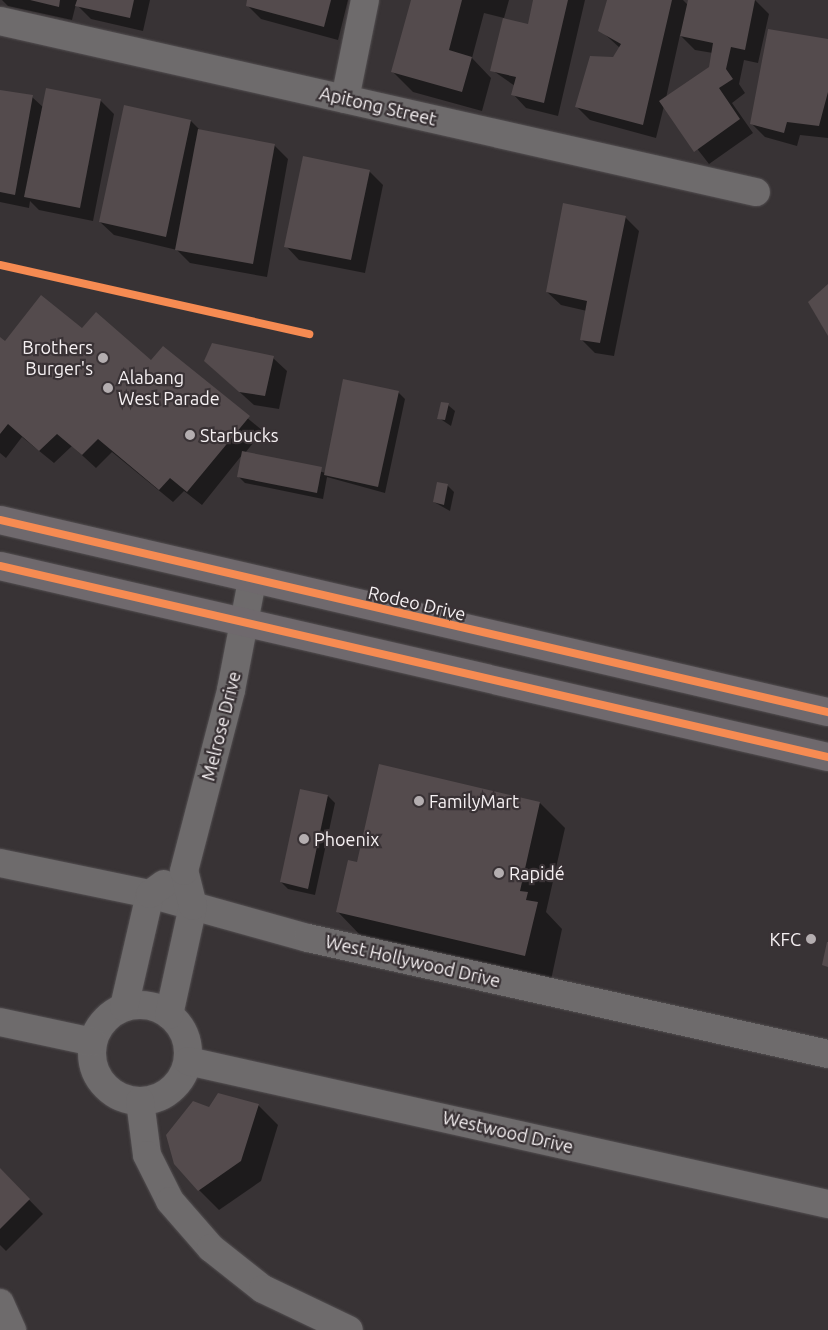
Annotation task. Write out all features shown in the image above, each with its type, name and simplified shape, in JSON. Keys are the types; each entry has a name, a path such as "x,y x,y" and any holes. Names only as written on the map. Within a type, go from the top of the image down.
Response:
{"main road":[{"name":"Rodeo Drive","path":"0,520 252,581 828,712"},
{"path":"0,566 246,626 828,757"}],"street":[{"path":"345,99 365,0"},
{"name":"Apitong Street","path":"0,22 756,192"},
{"name":"Melrose Drive","path":"169,1014 192,906 184,871 246,626 252,581"},
{"name":"West Hollywood Drive","path":"0,863 150,894 308,938 828,1054"},
{"path":"124,1007 150,894 184,871"},
{"path":"139,1005 169,1014 187,1043 188,1061 171,1090 140,1101 126,1099 102,1083 92,1056 93,1042 100,1027 124,1007 139,1005"},
{"path":"0,1022 93,1042"},
{"name":"Westwood Drive","path":"188,1061 828,1204"},
{"path":"140,1101 147,1155 170,1201 211,1248 263,1289 349,1330"},
{"path":"0,1303 12,1330"}],"building":[{"path":"30,0 60,0 59,7"},
{"path":"77,0 134,0 130,18 75,6"},
{"path":"247,0 331,0 324,27 246,6"},
{"path":"411,0 462,0 449,50 472,57 462,92 391,72"},
{"path":"533,0 568,0 544,103 511,95 516,77 490,71 503,18 528,24"},
{"path":"607,0 672,0 643,125 575,107 590,56 613,57 621,44 598,31"},
{"path":"688,0 755,0 745,50 731,47 726,69 733,79 719,88 740,119 694,152 659,101 709,67 713,43 680,36"},
{"path":"768,29 828,39 828,92 819,126 787,122 784,133 750,124"},
{"path":"46,88 101,99 80,208 24,197"},
{"path":"0,90 33,95 15,195 0,192"},
{"path":"124,105 191,120 166,237 99,222"},
{"path":"198,129 275,144 253,264 175,250"},
{"path":"303,156 370,170 351,260 284,247"},
{"path":"563,203 626,216 600,343 580,340 587,301 546,292"},
{"path":"828,284 828,336 808,302"},
{"name":"Alabang West Parade","path":"41,295 82,328 96,312 151,360 163,346 250,416 187,492 170,478 159,490 98,439 82,455 57,434 39,451 8,424 0,434 0,337 5,341"},
{"path":"212,343 274,356 265,396 239,392 204,361"},
{"path":"343,379 399,391 378,487 324,475"},
{"path":"441,402 449,403 445,420 437,419"},
{"path":"242,451 322,467 317,493 237,477"},
{"path":"437,482 448,484 444,505 433,502"},
{"path":"379,764 540,802 520,891 528,892 526,900 538,902 525,956 336,912 348,860 357,862"},
{"name":"Phoenix","path":"300,789 328,795 308,889 280,882"},
{"path":"828,942 828,967 822,965"},
{"path":"218,1093 259,1104 241,1161 198,1191 174,1164 166,1135 193,1101 209,1107"},
{"path":"0,1168 30,1199 0,1229"}],"cycle path":[{"path":"0,265 309,334"},
{"path":"0,520 828,712"},
{"path":"0,566 828,757"}],"place":[{"name":"Brothers Burger's","path":"103,358"},
{"name":"Alabang West Parade","path":"108,388"},
{"name":"Starbucks","path":"190,435"},
{"name":"FamilyMart","path":"419,801"},
{"name":"Phoenix","path":"304,839"},
{"name":"Rapidé","path":"499,873"},
{"name":"KFC","path":"811,939"}]}
